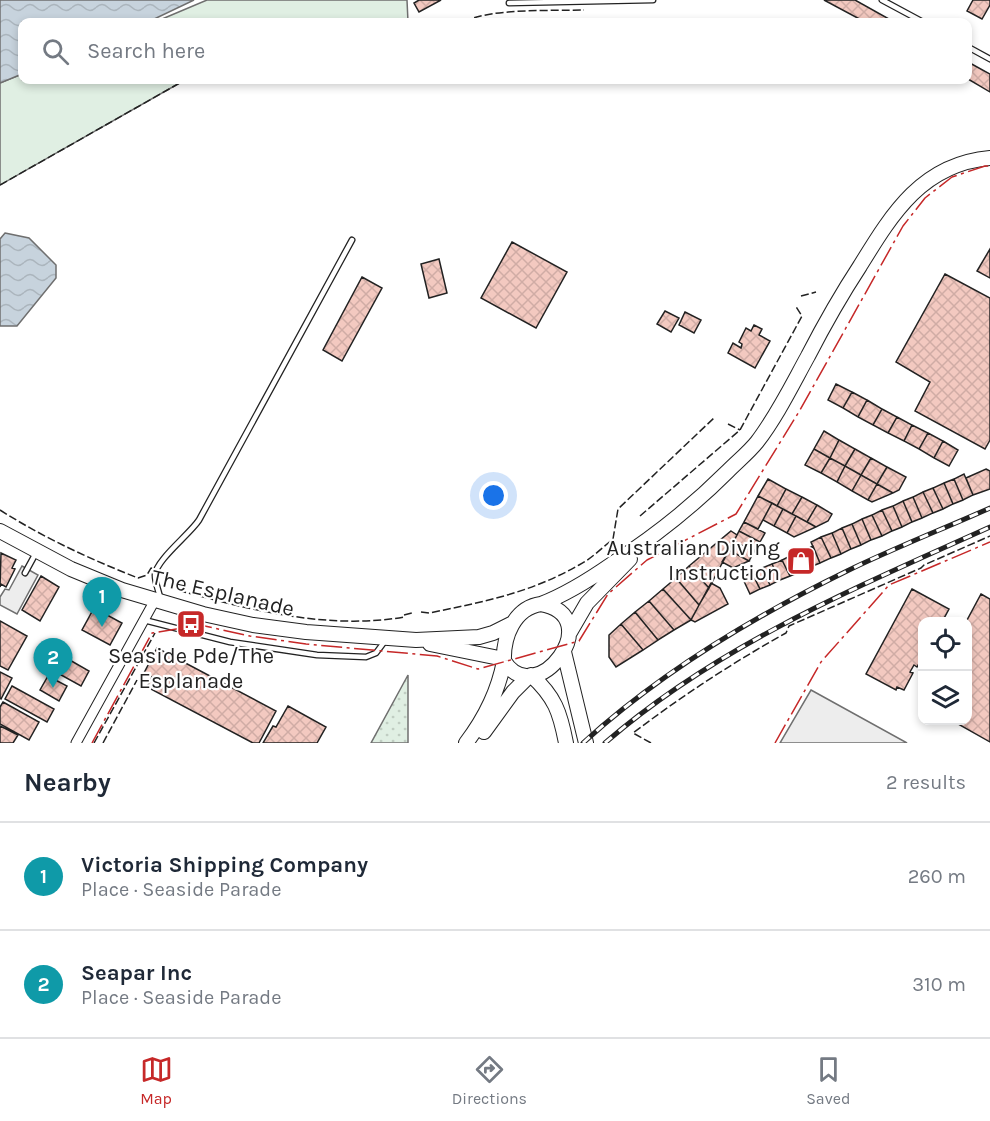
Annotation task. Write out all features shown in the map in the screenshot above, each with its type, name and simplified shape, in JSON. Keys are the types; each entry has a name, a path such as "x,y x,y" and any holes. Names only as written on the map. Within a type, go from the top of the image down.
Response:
{"main road":[{"path":"836,303 860,250 900,194 936,165 968,153 990,149"},
{"path":"466,743 494,699 501,678 506,638 513,623 527,609 576,588 648,540 703,497 757,442 790,390 836,303 877,237 912,193 944,171 965,163 990,158"},
{"name":"The Esplanade","path":"0,531 103,582 158,601 253,625 306,632 416,640 479,637 513,623"},
{"path":"504,660 516,673 530,675 545,671 554,665 564,652 569,634 588,603 648,540"},
{"path":"541,604 554,608 562,615 568,624 569,634"},
{"name":"The Esplanade","path":"416,640 504,660"},
{"path":"564,652 586,743"},
{"path":"476,743 513,692 530,675"},
{"path":"530,675 552,696 558,709 566,743"}],"street":[{"path":"76,743 144,620 158,601"}],"lane":[{"path":"509,3 653,0"},
{"path":"882,0 916,18"},
{"path":"972,49 990,59"},
{"path":"158,601 156,570 199,520 352,240"},
{"path":"25,573 37,551"},
{"path":"144,620 230,642 326,656 369,656 376,652 386,639"}],"green space":[{"path":"207,0 407,0 408,18 164,18"},
{"path":"18,76 18,84 178,84 0,185 0,83"},
{"path":"408,675 408,743 371,743"}],"shaded area":[{"path":"22,566 38,575 17,614 0,605 0,597 5,589 9,590"},
{"path":"811,690 907,743 780,743"}],"water":[{"path":"0,0 194,0 156,18 18,18 18,76 0,83"},
{"path":"5,233 29,238 56,265 56,278 17,326 0,326 0,239"}],"building":[{"path":"419,0 441,0 419,12 414,3"},
{"path":"824,0 855,0 887,18 858,18"},
{"path":"973,0 990,0 990,5 982,19 967,11"},
{"path":"972,64 990,74 990,92 972,81"},
{"path":"512,242 567,272 536,328 481,298"},
{"path":"990,249 990,278 977,271"},
{"path":"439,259 447,293 429,298 421,264"},
{"path":"945,274 990,298 990,440 985,449 915,411 930,382 896,362"},
{"path":"362,277 382,288 342,361 323,350"},
{"path":"665,311 679,318 671,332 657,324"},
{"path":"685,312 701,320 694,333 679,325"},
{"path":"754,325 762,329 759,335 770,341 755,368 728,353 733,343 741,348 742,344 739,342 746,328 751,331"},
{"path":"836,384 852,392 843,408 828,400"},
{"path":"852,392 867,400 858,417 843,408"},
{"path":"867,400 882,409 873,425 858,417"},
{"path":"882,409 897,417 888,433 873,425"},
{"path":"897,417 912,425 904,441 888,433"},
{"path":"912,425 928,433 919,449 904,441"},
{"path":"824,431 839,440 830,458 814,449"},
{"path":"928,433 943,441 934,458 919,449"},
{"path":"839,440 855,449 845,466 830,458"},
{"path":"943,441 958,450 949,466 934,458"},
{"path":"814,449 830,458 821,473 805,465"},
{"path":"855,449 871,458 861,475 845,466"},
{"path":"830,458 845,466 837,482 821,473"},
{"path":"871,458 887,467 877,484 861,475"},
{"path":"845,466 861,475 852,491 837,482"},
{"path":"887,467 906,477 899,490 893,493 877,484"},
{"path":"986,469 990,471 990,489 973,495 966,478"},
{"path":"964,474 973,495 963,500 954,479"},
{"path":"861,475 877,484 868,500 852,491"},
{"path":"768,479 786,489 777,506 758,496"},
{"path":"954,479 963,500 953,504 944,483"},
{"path":"944,483 953,504 943,509 933,488"},
{"path":"877,484 893,493 872,502 868,500"},
{"path":"933,488 943,509 933,513 923,492"},
{"path":"786,489 802,497 792,514 777,506"},
{"path":"923,492 933,513 922,518 913,497"},
{"path":"758,496 772,503 758,529 744,522"},
{"path":"802,497 817,505 807,522 792,514"},
{"path":"913,497 922,518 912,522 903,501"},
{"path":"903,501 912,522 902,527 893,506"},
{"path":"772,503 783,509 774,526 763,520"},
{"path":"817,505 832,514 828,521 816,527 807,522"},
{"path":"893,506 902,527 892,531 882,510"},
{"path":"783,509 796,516 787,533 774,526"},
{"path":"882,510 892,531 882,536 872,515"},
{"path":"872,515 882,536 871,540 862,519"},
{"path":"796,516 816,527 794,537 787,533"},
{"path":"862,519 871,540 861,545 852,524"},
{"path":"744,522 765,533 760,542 739,531"},
{"path":"852,524 861,545 851,549 842,528"},
{"path":"842,528 851,549 841,554 832,533"},
{"path":"731,531 737,535 709,588 689,566"},
{"path":"739,531 760,542 754,552 734,541"},
{"path":"832,533 841,554 831,558 821,537"},
{"path":"821,537 831,558 820,563 811,542"},
{"path":"734,541 754,552 749,561 729,550"},
{"path":"813,546 820,563 810,567 803,551"},
{"path":"729,550 749,561 733,568 722,562"},
{"name":"Australian Diving Instruction","path":"803,551 810,567 800,572 792,555"},
{"path":"1,553 16,560 12,568 15,569 6,587 1,584 0,587"},
{"path":"792,555 800,572 790,576 782,560"},
{"path":"782,560 790,576 780,580 772,564"},
{"path":"772,564 780,580 770,585 762,568"},
{"path":"689,566 709,588 699,605 676,578"},
{"path":"762,568 770,585 760,589 752,573"},
{"path":"752,573 760,589 750,594 742,577"},
{"path":"41,576 59,587 40,621 22,610"},
{"path":"676,578 699,605 691,620 663,589"},
{"path":"711,583 720,588 728,604 695,622 691,620"},
{"path":"663,589 691,620 674,630 649,601"},
{"path":"912,589 949,609 945,617 918,617 918,665 917,667 914,665 910,672 913,673 904,690 897,687 896,690 866,674"},
{"path":"981,594 990,599 990,742 960,725 972,725 972,617 969,617"},
{"path":"649,601 674,630 658,640 635,612"},
{"path":"94,608 122,623 110,645 82,630"},
{"path":"635,612 658,640 643,650 621,624"},
{"path":"0,621 27,636 8,670 0,666"},
{"path":"621,624 643,650 616,667 609,657 609,635"},
{"path":"157,648 276,711 259,743 253,743 147,687 152,677 144,673"},
{"path":"61,655 89,671 81,686 52,670"},
{"path":"0,672 12,678 1,699 0,698"},
{"path":"48,676 67,686 59,701 40,690"},
{"path":"12,686 54,709 47,722 5,699"},
{"path":"3,702 39,722 29,740 0,724 0,707"},
{"path":"288,706 326,727 317,743 263,743 273,726 276,727"},
{"path":"0,726 18,735 13,743 0,743"}],"railway":[{"path":"583,743 613,717 676,670 777,607 847,571 990,508"},
{"path":"605,743 648,708 694,676 789,621 990,527"}],"fence":[{"path":"475,18 505,12 584,10"},
{"path":"0,185 178,84"},
{"path":"801,296 816,292"},
{"path":"640,516 740,430 802,316 795,305"},
{"path":"421,612 429,613 468,605 524,590 561,575 588,560 613,539 618,509 715,417"},
{"path":"728,424 740,430"},
{"path":"0,510 50,539 138,578 147,575 151,568 174,581 177,590 261,611 318,619 376,620 404,617 412,613"},
{"path":"651,743 633,733 708,680 786,633 789,626 990,536"},
{"path":"94,743 155,633"},
{"path":"103,743 137,680"}],"power":[{"path":"92,743 152,633 200,625 250,636 306,644 437,656 478,669 579,641 608,594 647,560 736,514 800,410 903,226 925,198 952,177 990,166"},
{"path":"775,743 821,662 889,585 990,542"}],"place":[{"name":"Australian Diving Instruction","path":"801,561"},
{"name":"Seaside Pde/The Esplanade","path":"191,624"},
{"name":"Victoria Shipping Company","path":"102,627"},
{"name":"Seapar Inc","path":"53,688"}]}
